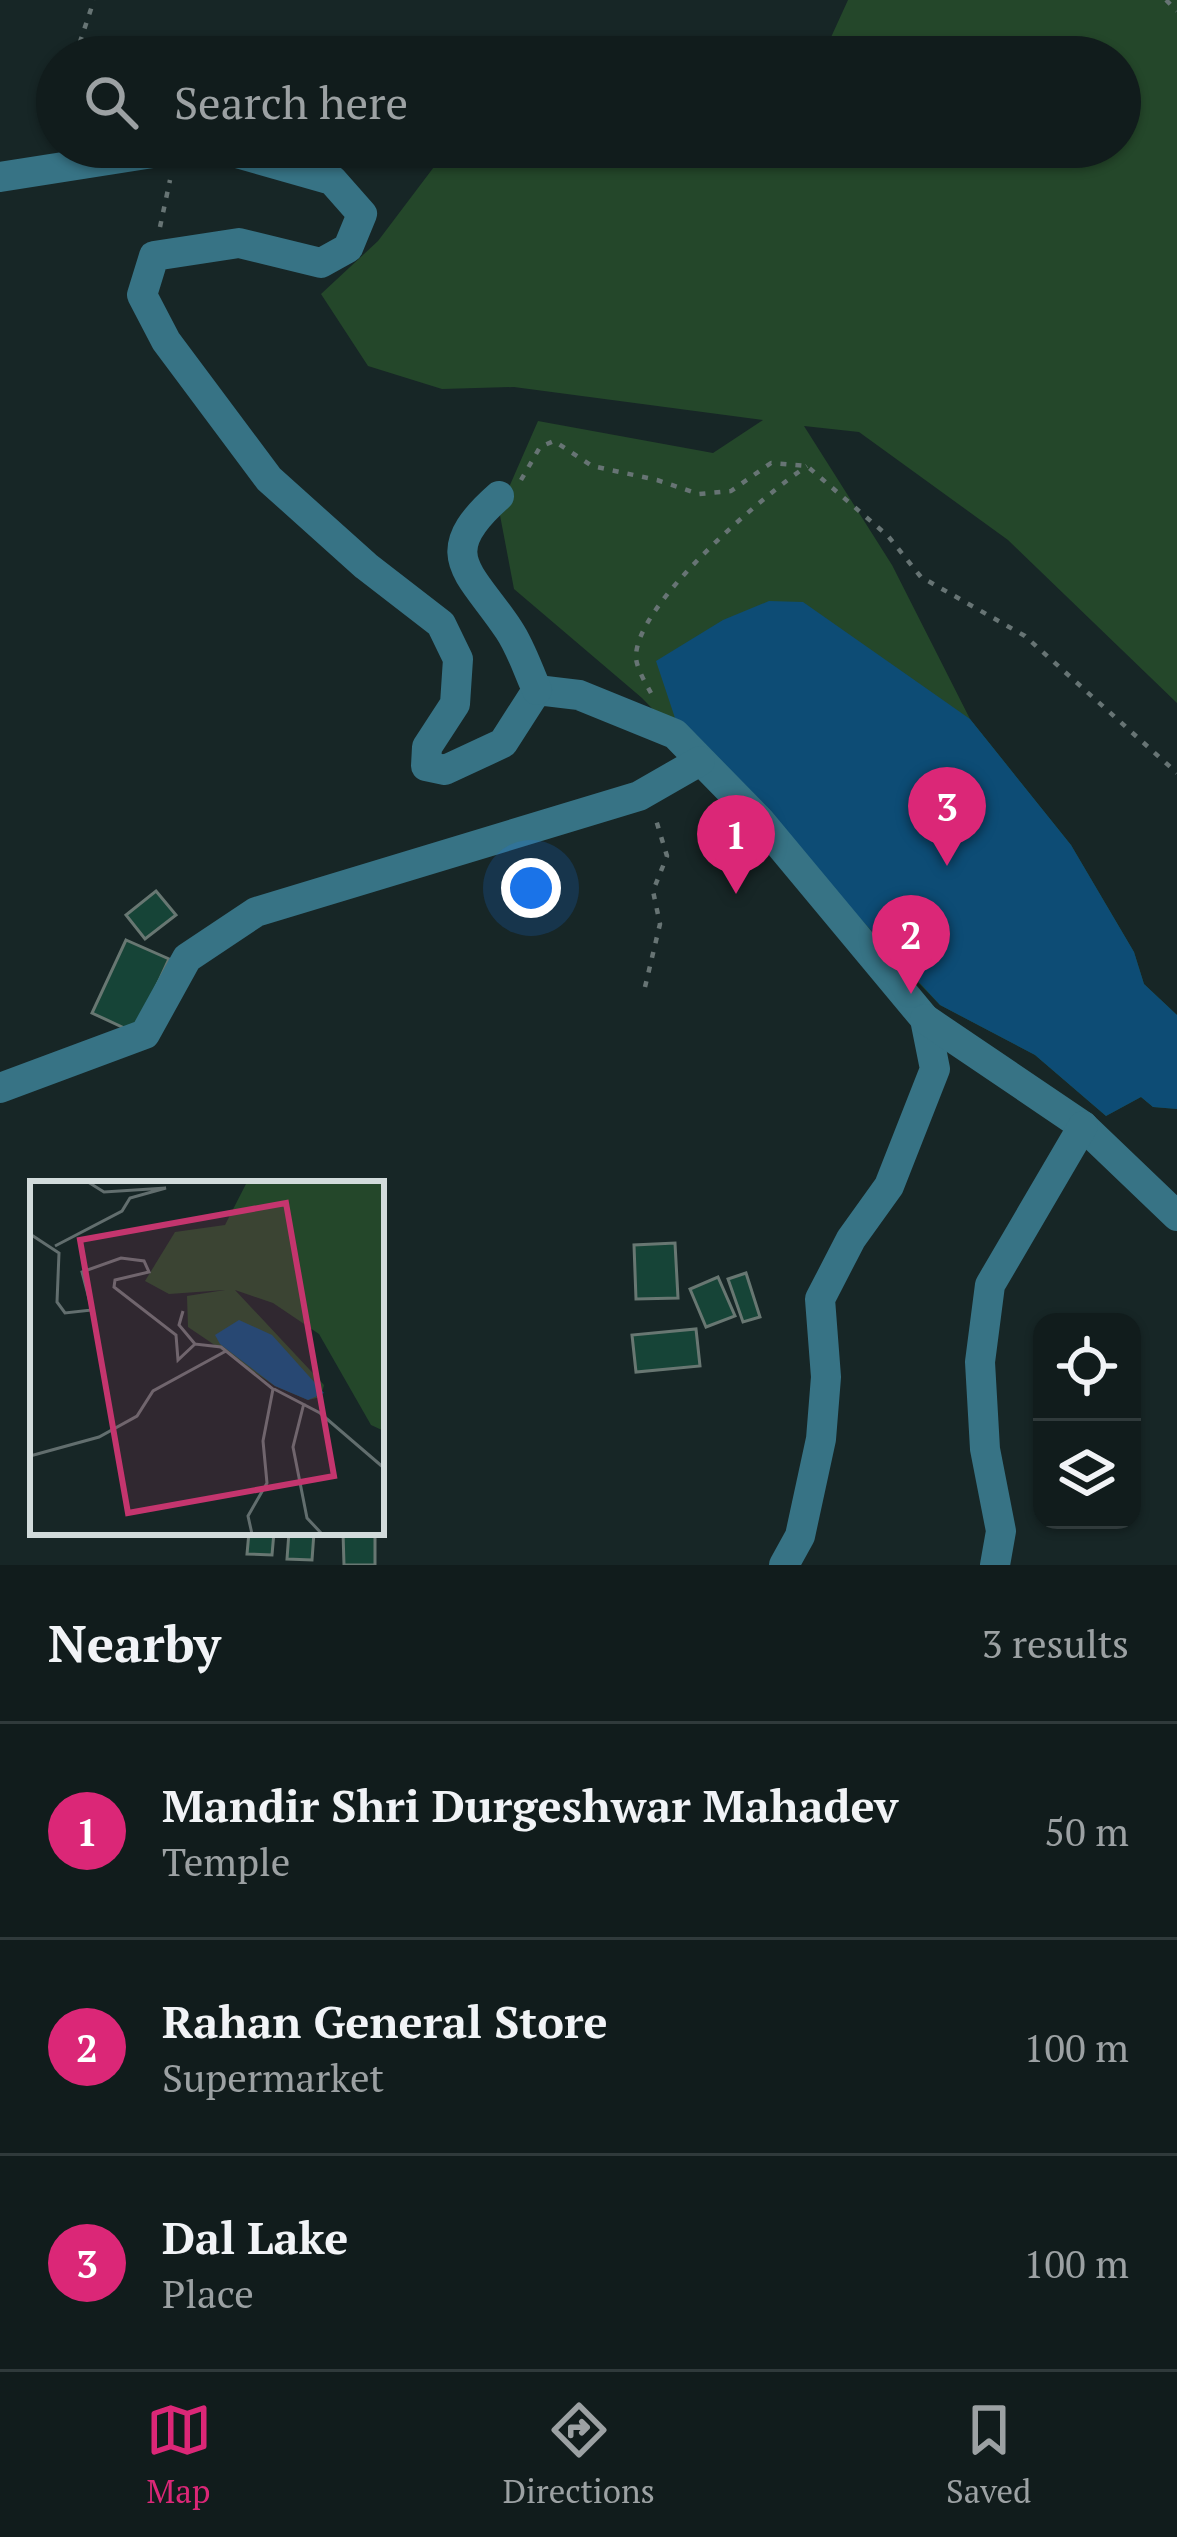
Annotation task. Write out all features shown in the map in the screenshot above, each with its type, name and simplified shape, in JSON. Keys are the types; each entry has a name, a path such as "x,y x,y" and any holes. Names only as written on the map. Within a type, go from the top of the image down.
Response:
{"street":[{"path":"0,177 57,168"},
{"path":"290,168 332,180 362,214 348,248 321,263 239,243 154,256 142,295 166,340 269,479 366,566 441,624 458,658 455,704 427,748 427,766 445,770 502,743 537,690"},
{"path":"510,488 465,530 466,569 512,634 537,690"},
{"path":"537,690 579,695 674,734 761,822 925,1019 1083,1126 1177,1216"},
{"path":"0,1088 145,1034 187,958 256,912 648,790 700,760"},
{"path":"784,1565 800,1536 821,1439 826,1377 820,1299 851,1239 889,1186 935,1069 925,1019"},
{"path":"995,1565 1001,1531 985,1449 980,1362 991,1285 1083,1126"}],"path":[{"path":"82,36 94,0"},
{"path":"1166,0 1177,11"},
{"path":"154,256 171,177"},
{"path":"510,488 540,447 554,441 592,466 699,494 731,490 770,463 807,466 888,536 921,577 1024,636 1177,773"},
{"path":"674,734 636,658 646,626 674,584 774,488 807,466"},
{"path":"645,988 660,925 653,891 667,856 648,790"}],"green space":[{"path":"848,0 1177,0 1177,703 1008,540 859,432 804,426 892,565 970,719 1071,845 1134,952 1144,984 1177,1015 1177,1109 1153,1107 1141,1097 1106,1116 1035,1055 940,1005 642,698 514,589 499,510 538,421 713,453 763,420 514,387 442,389 368,366 321,294 378,241 433,168 1141,168 1141,36 832,36"}],"water":[{"path":"769,601 803,602 970,719 1071,845 1134,952 1144,984 1177,1015 1177,1109 1153,1107 1141,1097 1106,1116 1035,1055 940,1005 675,718 656,661 723,620"}],"building":[{"path":"156,891 176,915 145,939 126,915"},
{"path":"126,940 169,959 135,1033 92,1013"},
{"path":"675,1243 678,1298 636,1299 634,1245"},
{"path":"746,1273 760,1317 743,1322 728,1279"},
{"path":"718,1277 735,1316 706,1327 690,1289"},
{"path":"696,1329 700,1366 636,1372 632,1335"},
{"path":"249,1535 274,1535 272,1555 247,1554"},
{"path":"289,1535 314,1535 312,1560 287,1559"},
{"path":"343,1535 375,1535 375,1565 344,1565"}],"place":[{"name":"Dal Lake","path":"947,866"},
{"name":"Mandir Shri Durgeshwar Mahadev","path":"736,894"},
{"name":"Rahan General Store","path":"911,994"}]}
